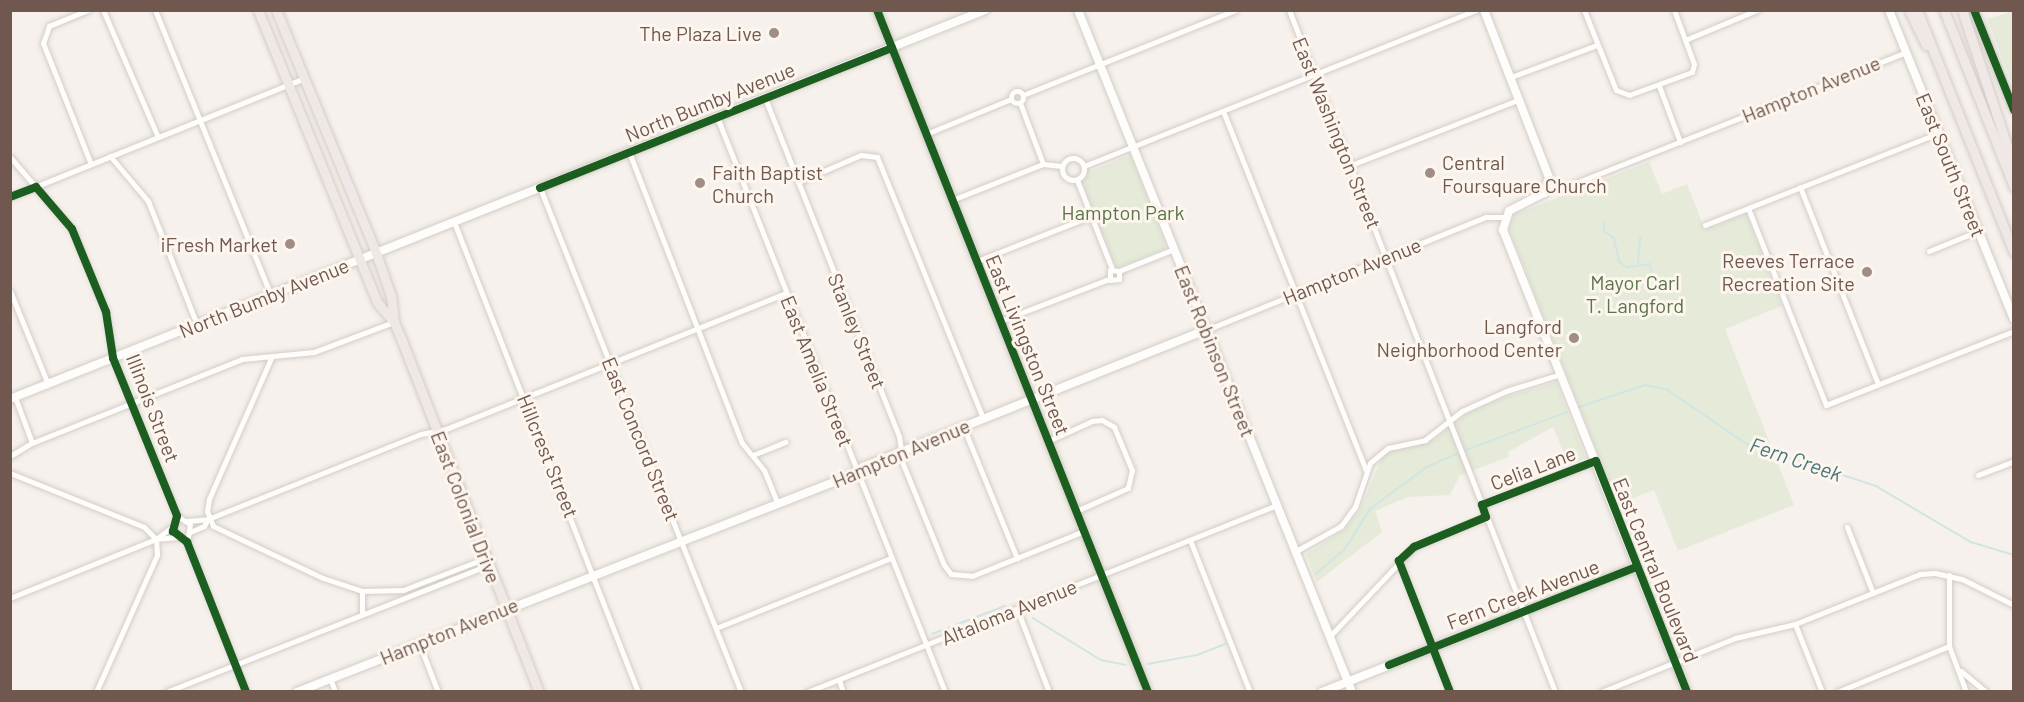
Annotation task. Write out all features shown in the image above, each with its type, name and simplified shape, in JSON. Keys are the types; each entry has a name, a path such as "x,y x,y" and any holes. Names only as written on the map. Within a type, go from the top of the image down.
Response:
{"highway":[{"name":"East Colonial Drive","path":"258,10 377,302 394,322"},
{"name":"East Colonial Drive","path":"276,10 376,253 391,296 394,322 539,692"},
{"path":"1909,10 1935,56"},
{"path":"1917,10 2013,252"},
{"path":"1944,10 2013,187"},
{"path":"1962,10 2013,167"}],"street":[{"path":"88,10 49,26 43,43 91,164"},
{"path":"103,10 158,136"},
{"path":"155,10 271,296"},
{"name":"East Livingston Street","path":"877,10 1148,692"},
{"name":"North Bumby Avenue","path":"13,398 985,10"},
{"name":"East Robinson Street","path":"1078,10 1352,692"},
{"path":"1043,164 1020,103 1023,95 1235,10"},
{"name":"East Washington Street","path":"1289,10 1555,692"},
{"path":"1084,166 1476,10"},
{"path":"1484,10 1548,169 1548,187 1505,217"},
{"path":"1584,10 1597,45 1622,95 1659,86 1692,72 1694,64 1674,10"},
{"path":"1685,40 1757,10"},
{"name":"East South Street","path":"1889,10 2013,319"},
{"path":"1974,10 2013,110"},
{"path":"1511,77 1597,45"},
{"name":"Hampton Avenue","path":"1548,187 1568,186 1906,51"},
{"path":"10,197 304,78"},
{"path":"1659,86 1680,142"},
{"path":"926,134 1011,99 1015,91 1023,95"},
{"name":"Stanley Street","path":"765,98 899,436 901,451 944,565 951,574 963,578 1017,558"},
{"path":"1011,99 1020,103"},
{"path":"1351,165 1520,99"},
{"path":"1223,111 1366,471"},
{"name":"East Amelia Street","path":"717,117 945,692"},
{"path":"1706,225 1939,133"},
{"path":"629,152 742,443 753,455 778,504"},
{"path":"798,182 861,155 877,157 983,418"},
{"path":"110,156 148,201 197,325"},
{"name":"Illinois Street","path":"10,157 72,229 106,312 113,358 132,403 179,538"},
{"path":"952,200 1043,164 1062,166 1072,158 1084,166"},
{"path":"1062,166 1064,177 1077,180"},
{"path":"1077,180 1083,174 1084,166"},
{"path":"1077,180 1115,270 1117,281 1108,279"},
{"path":"1800,187 1878,384"},
{"name":"East Concord Street","path":"540,188 741,692"},
{"path":"1748,208 1826,405 2013,331"},
{"path":"977,261 1091,216"},
{"name":"Hampton Avenue","path":"297,692 594,573 778,504 901,451 1486,217 1505,217"},
{"name":"East Central Boulevard","path":"1505,217 1503,230 1687,692"},
{"name":"Hillcrest Street","path":"454,222 594,573 638,692"},
{"path":"1929,251 1978,231"},
{"path":"1000,321 1108,279 1115,270 1174,249"},
{"path":"10,291 48,384"},
{"path":"156,539 175,522 208,519 786,293"},
{"path":"10,456 32,443 242,359 314,351 394,322"},
{"path":"10,598 156,539 179,538 190,534 208,519 210,499 272,356"},
{"path":"1296,551 1341,526 1355,507 1366,471 1388,448 1425,440 1449,419 1506,391 1561,374"},
{"path":"13,398 32,443"},
{"path":"1048,441 1102,420 1114,427 1132,470 1128,488 1076,511"},
{"path":"963,426 1017,558 1084,531"},
{"path":"753,455 785,442"},
{"name":"Celia Lane","path":"1482,505 1596,461"},
{"path":"1978,475 2013,461"},
{"path":"10,473 144,527 156,539 157,555 96,692"},
{"name":"Altaloma Avenue","path":"807,692 1277,505"},
{"name":"Celia Lane","path":"1329,637 1414,547 1486,517"},
{"path":"208,519 219,530 323,578 362,591 403,590 487,561"},
{"path":"185,521 190,534 187,542"},
{"path":"1847,527 1873,593"},
{"path":"179,538 187,542 246,692"},
{"path":"1190,540 1250,692"},
{"path":"717,628 891,558"},
{"path":"166,692 487,561"},
{"path":"1399,561 1450,692"},
{"name":"Fern Creek Avenue","path":"1322,692 1636,567"},
{"path":"1600,692 1735,638 1795,624 1920,574 1949,575 2013,605"},
{"path":"1949,575 1949,646 1966,692"},
{"path":"362,591 362,613"},
{"path":"1017,609 1049,692"},
{"path":"1795,624 1822,692"},
{"path":"419,644 438,692"},
{"path":"1837,692 1949,646"},
{"path":"1956,665 1974,685 1986,692"},
{"path":"330,678 335,692"},
{"path":"839,680 843,692"}],"green space":[{"path":"2014,11 2014,85 2013,85 1987,19"},
{"name":"Hampton Park","path":"1130,155 1166,245 1164,249 1116,268 1081,180 1089,168 1091,171"},
{"name":"Mayor Carl T. Langford","path":"1649,162 1662,194 1687,184 1705,230 1746,214 1782,306 1725,329 1794,505 1678,551 1654,490 1618,504 1509,228 1514,215"},
{"path":"1556,382 1586,458 1569,465 1553,427 1508,452 1509,457 1460,475 1450,495 1408,497 1375,511 1382,532 1317,582 1306,554 1345,529 1360,510 1382,457 1395,448 1435,439 1466,414 1499,399"}],"waterway":[{"path":"1604,222 1605,228"},
{"path":"1603,230 1614,238 1620,262 1627,267 1650,264 1652,272"},
{"path":"1638,263 1640,238"},
{"name":"Fern Creek","path":"1579,407 1645,385 1668,390 1747,444 1876,486 1971,542 2014,555"},
{"name":"Fern Creek","path":"1464,451 1567,412"},
{"name":"Fern Creek","path":"1316,574 1345,549 1370,509 1427,467 1459,453"},
{"name":"Fern Creek","path":"932,634 1005,606"},
{"name":"Fern Creek","path":"1033,618 1101,660 1126,665"},
{"name":"Fern Creek","path":"1148,664 1197,655 1225,644"}],"cycle path":[{"path":"877,10 1148,692"},
{"path":"1974,10 2014,110"},
{"path":"540,188 892,48"},
{"path":"10,197 36,187 72,229 106,312 113,358 177,516 173,531 187,542 246,692"},
{"path":"1450,692 1399,561 1414,547 1486,517 1482,505 1596,461 1687,692"},
{"path":"1389,665 1636,567"}],"place":[{"name":"The Plaza Live","path":"774,33"},
{"name":"Central Foursquare Church","path":"1430,173"},
{"name":"Faith Baptist Church","path":"700,183"},
{"name":"iFresh Market","path":"290,244"},
{"name":"Reeves Terrace Recreation Site","path":"1867,272"},
{"name":"Langford Neighborhood Center","path":"1574,338"}]}
